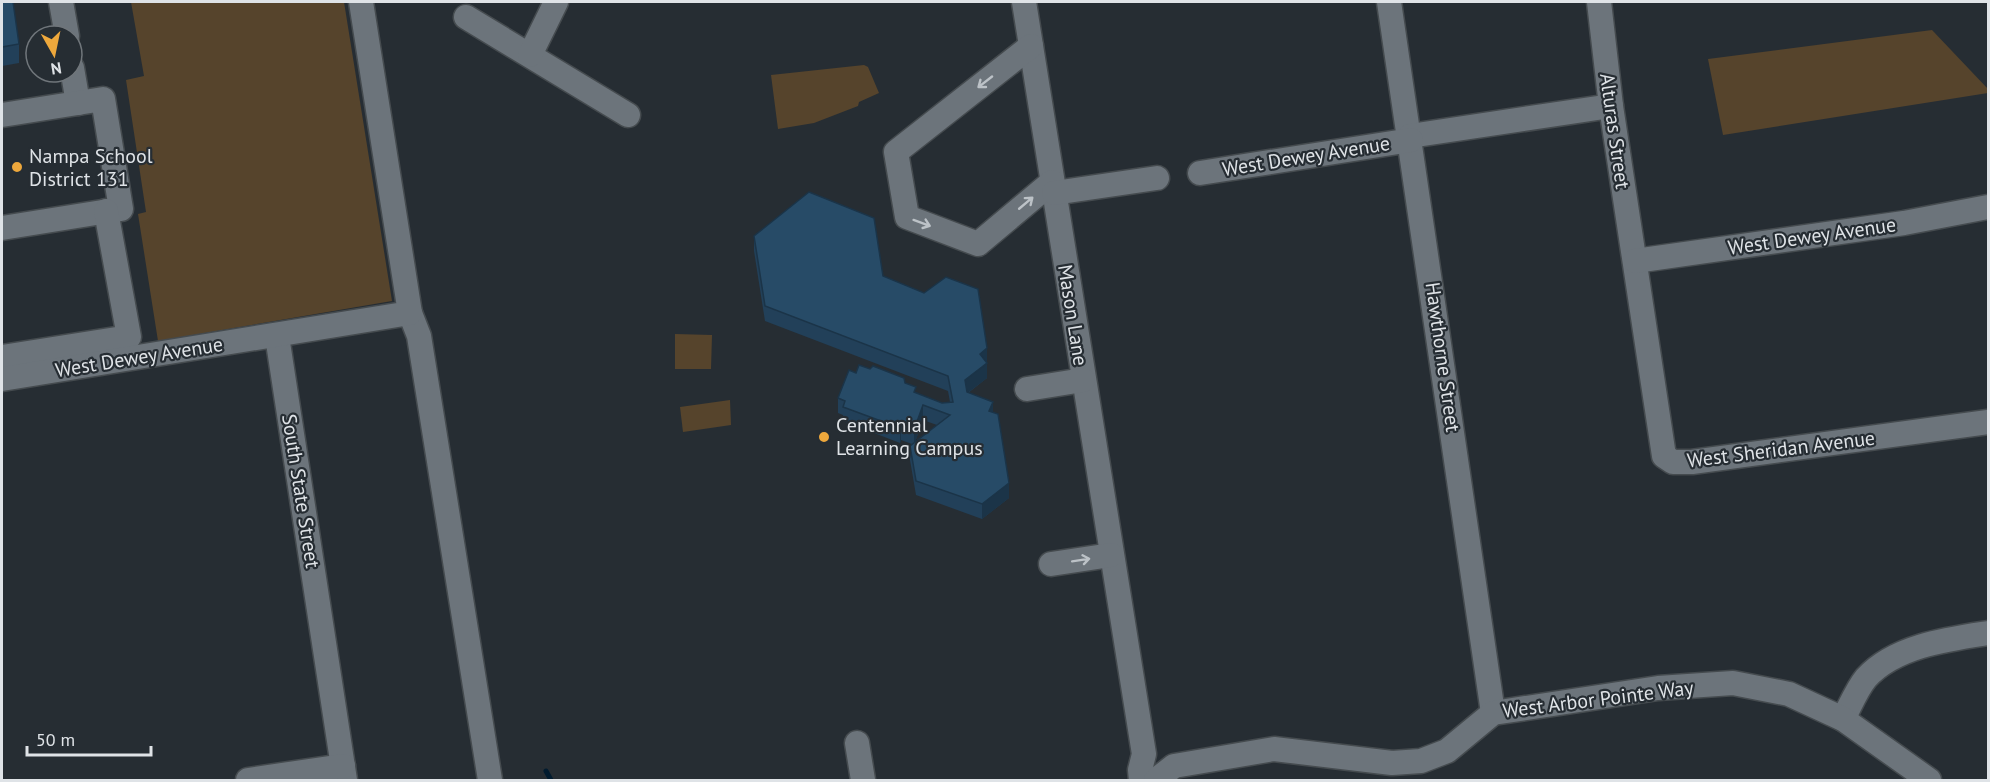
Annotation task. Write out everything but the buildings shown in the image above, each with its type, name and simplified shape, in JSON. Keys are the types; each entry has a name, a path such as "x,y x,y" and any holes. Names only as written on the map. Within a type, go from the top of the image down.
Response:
{"street":[{"path":"61,2 65,24"},
{"path":"361,2 410,313 419,336 490,780"},
{"path":"530,55 556,2"},
{"name":"Mason Lane","path":"1024,2 1144,754 1140,770 1141,780"},
{"name":"Hawthorne Street","path":"1389,2 1411,138 1493,713"},
{"name":"Alturas Street","path":"1599,2 1611,106 1635,261"},
{"path":"466,18 628,115"},
{"path":"1031,46 897,152 907,217 978,244 1053,187 1157,178"},
{"path":"75,84 78,103"},
{"path":"2,115 103,99 120,209 2,228"},
{"name":"West Dewey Avenue","path":"1200,173 1611,106"},
{"name":"West Dewey Avenue","path":"1635,261 1904,223 1989,207"},
{"path":"2,357 131,348 106,211"},
{"name":"West Sheridan Avenue","path":"1635,261 1664,456 1673,462 1692,462 1989,422"},
{"path":"277,336 410,313"},
{"name":"West Dewey Avenue","path":"2,379 131,348 277,336"},
{"name":"South State Street","path":"277,336 344,773"},
{"path":"1027,389 1083,380"},
{"path":"1051,564 1111,555"},
{"path":"1843,718 1866,678 1894,656 1934,644 1989,633"},
{"name":"West Arbor Pointe Way","path":"1156,780 1174,766 1274,749 1392,763 1420,761 1447,751 1493,713 1658,688 1733,683 1790,694 1843,718 1929,780"},
{"path":"857,743 863,780"},
{"path":"249,780 344,773"}],"shaded area":[{"path":"131,2 344,2 392,301 158,341 138,214 146,212 126,80 144,76"},
{"path":"1932,30 1988,89 1988,93 1723,135 1708,59"},
{"path":"864,65 868,67 879,93 859,102 858,106 814,123 778,129 771,75"},
{"path":"675,334 712,335 711,369 675,369"},
{"path":"730,400 731,425 683,432 680,407"}],"waterway":[{"path":"546,771 551,780"}],"place":[{"name":"Nampa School District 131","path":"17,167"},
{"name":"Centennial Learning Campus","path":"824,437"}]}
